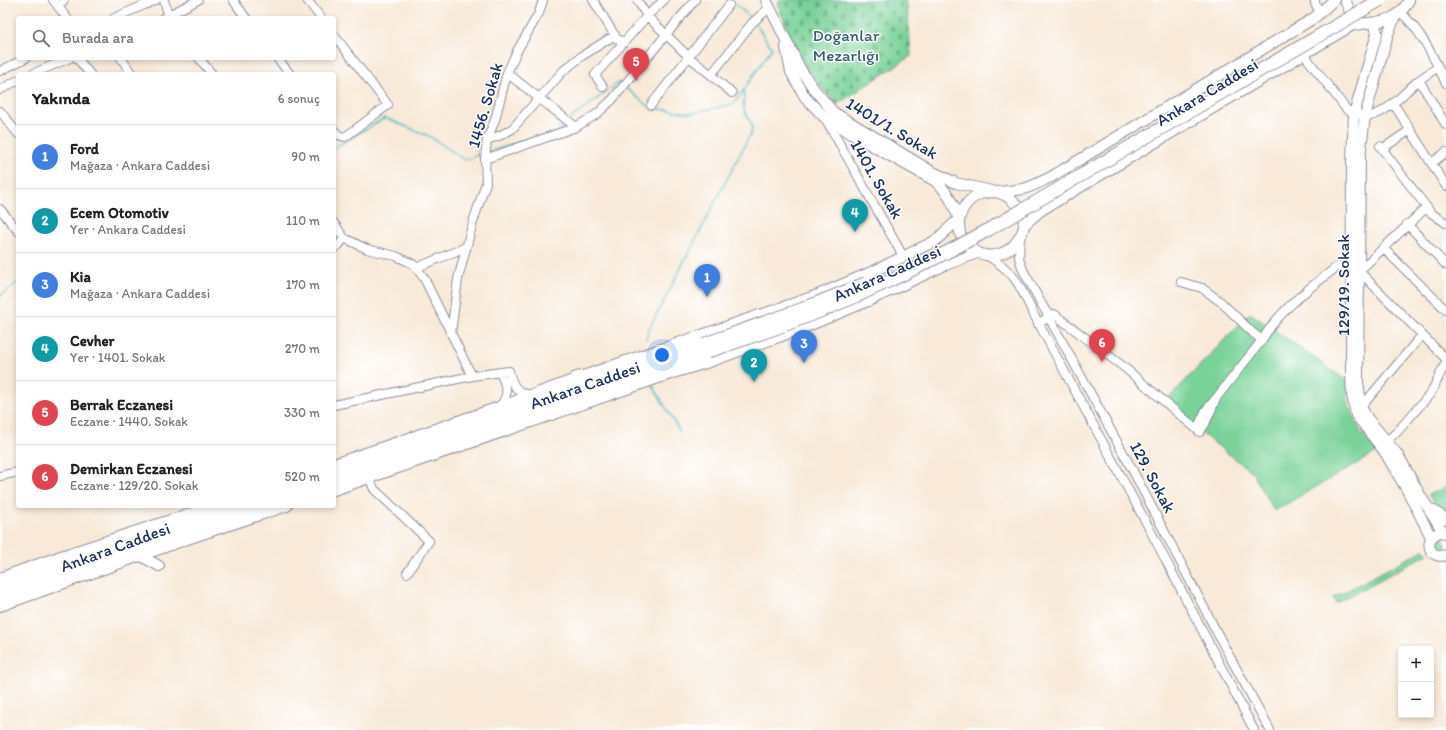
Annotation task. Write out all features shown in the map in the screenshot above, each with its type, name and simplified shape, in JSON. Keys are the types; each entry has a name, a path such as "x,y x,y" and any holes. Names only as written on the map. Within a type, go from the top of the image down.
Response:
{"highway":[{"name":"Ankara Caddesi","path":"336,480 619,383 868,282 926,255 1225,83 1364,0"},
{"name":"Ankara Caddesi","path":"336,471 662,358 706,348 805,318 871,290 928,263 988,230 1380,0"},
{"path":"576,378 662,358"},
{"path":"619,383 673,372"},
{"path":"336,485 380,466"},
{"path":"161,532 214,508"},
{"name":"Ankara Caddesi","path":"0,588 230,508"},
{"name":"Ankara Caddesi","path":"0,596 256,508"}],"main road":[{"name":"Ankara Caddesi","path":"1334,0 1314,18 1051,177 1024,188 983,193 971,199 962,210 959,219 961,237 968,247 977,253 988,256 1006,252 1016,243 1024,225 1040,211 1354,25 1384,21 1398,15"},
{"path":"1345,0 1351,14 1361,21 1373,22"},
{"path":"1398,15 1409,0"},
{"name":"1401/1. Sokak","path":"768,3 801,70 814,90 833,112 931,170 956,183 996,192"},
{"name":"129/19. Sokak","path":"1360,115 1388,34 1398,15"},
{"name":"129/19. Sokak","path":"1373,22 1377,33 1360,115 1351,373 1354,410 1360,421 1384,451 1394,467 1431,537 1429,545 1431,552 1438,556 1446,555"},
{"name":"1401/1. Sokak","path":"784,38 790,72 805,97 824,117 943,187 949,196 959,219"},
{"path":"996,192 1012,200 1018,207 1024,225"},
{"name":"Ankara Caddesi","path":"336,463 499,407 576,378 815,296 935,241 959,219"},
{"name":"Ankara Caddesi","path":"336,489 673,372 706,363 800,329 866,302 943,266 977,253"},
{"name":"129/19. Sokak","path":"1355,269 1358,382 1362,406 1368,419 1398,455 1420,495 1445,533"},
{"path":"1428,507 1446,519"},
{"name":"Ankara Caddesi","path":"0,578 61,556 206,508"},
{"name":"Ankara Caddesi","path":"0,606 190,538 281,508"},
{"path":"1431,537 1437,533 1445,533"},
{"path":"182,550 190,538"},
{"path":"141,556 159,566"}],"street":[{"path":"52,0 65,16"},
{"path":"58,8 64,0"},
{"path":"119,16 156,0"},
{"path":"164,0 167,16"},
{"path":"169,16 198,0"},
{"path":"232,0 244,16"},
{"path":"307,0 319,16"},
{"name":"1456. Sokak","path":"451,333 458,279 473,222 486,183 485,159 487,140 495,120 507,73 517,51 539,13 543,0"},
{"path":"593,0 617,39 624,42"},
{"path":"637,0 647,16 665,35 732,93"},
{"path":"603,87 595,75 647,16 664,0"},
{"path":"485,159 576,127 597,114 612,100 695,0"},
{"path":"1315,0 1320,13"},
{"path":"711,75 768,3"},
{"path":"651,104 729,5"},
{"path":"1398,15 1406,18 1421,37 1446,83"},
{"path":"487,140 512,129 538,99 540,99 563,71 582,56 615,35"},
{"path":"336,38 388,105 345,137 336,133"},
{"path":"1305,54 1347,110 1360,115 1369,116 1379,113 1419,80 1438,67"},
{"path":"0,71 22,60"},
{"path":"48,71 67,60"},
{"path":"79,60 88,72"},
{"path":"122,60 131,72"},
{"path":"201,60 210,72"},
{"path":"280,60 288,72"},
{"path":"507,73 576,127"},
{"path":"1419,80 1446,125"},
{"path":"0,90 16,81"},
{"path":"1393,103 1446,186"},
{"path":"0,110 16,131"},
{"name":"1401. Sokak","path":"824,117 904,256"},
{"path":"1410,130 1381,147 1431,213 1446,223"},
{"path":"1432,163 1446,152"},
{"path":"1355,269 1383,248 1427,207"},
{"path":"0,209 16,229"},
{"path":"1407,224 1446,265"},
{"path":"336,227 344,238 367,249 396,256 413,264 424,278 472,376"},
{"name":"129. Sokak","path":"1020,236 1018,251 1022,266 1048,317 1132,469 1224,646 1270,730"},
{"path":"336,247 344,238"},
{"path":"416,268 466,247"},
{"path":"1383,248 1446,310"},
{"name":"129. Sokak","path":"988,256 1000,263 1017,281 1038,324 1149,528 1254,730"},
{"path":"1038,324 1054,314 1125,368 1198,430 1205,424 1216,397 1278,318 1313,285 1338,266 1355,269 1422,335 1446,361 1431,393 1397,432 1386,441"},
{"path":"1181,282 1202,288 1218,300 1262,340"},
{"path":"1362,406 1422,335"},
{"path":"336,405 472,376 509,371 513,384 518,390 524,394 536,393"},
{"path":"499,407 505,400 507,394 500,372"},
{"path":"0,476 16,472"},
{"path":"369,477 374,489 429,541 408,573"}],"green space":[{"name":"Doğanlar Mezarlığı","path":"779,0 904,0 907,5 911,56 836,105 802,63 779,8"},
{"path":"1250,313 1347,381 1349,405 1361,433 1377,452 1274,511 1252,472 1200,432 1165,402"},
{"path":"1446,487 1446,511 1440,508 1428,495"},
{"path":"1442,539 1445,540 1445,550 1438,551 1435,550 1434,543 1435,540"},
{"path":"1425,549 1428,554 1336,603 1333,598"}],"waterway":[{"path":"731,0 752,19"},
{"path":"653,108 691,113 734,104 772,48 755,23"},
{"path":"570,119 618,83 621,84"},
{"path":"626,88 649,107"},
{"path":"646,339 648,331 751,133 752,125 743,107 744,90"},
{"path":"336,147 385,118 429,136 465,160 481,154"},
{"path":"558,129 566,123"},
{"path":"488,152 527,140"},
{"path":"0,296 16,284"},
{"path":"644,351 645,346"},
{"path":"652,384 680,432"}],"place":[{"name":"Berrak Eczanesi","path":"636,81"},
{"name":"Cevher","path":"855,232"},
{"name":"Ford","path":"707,297"},
{"name":"Demirkan Eczanesi","path":"1102,362"},
{"name":"Kia","path":"804,363"},
{"name":"Ecem Otomotiv","path":"754,382"}]}
